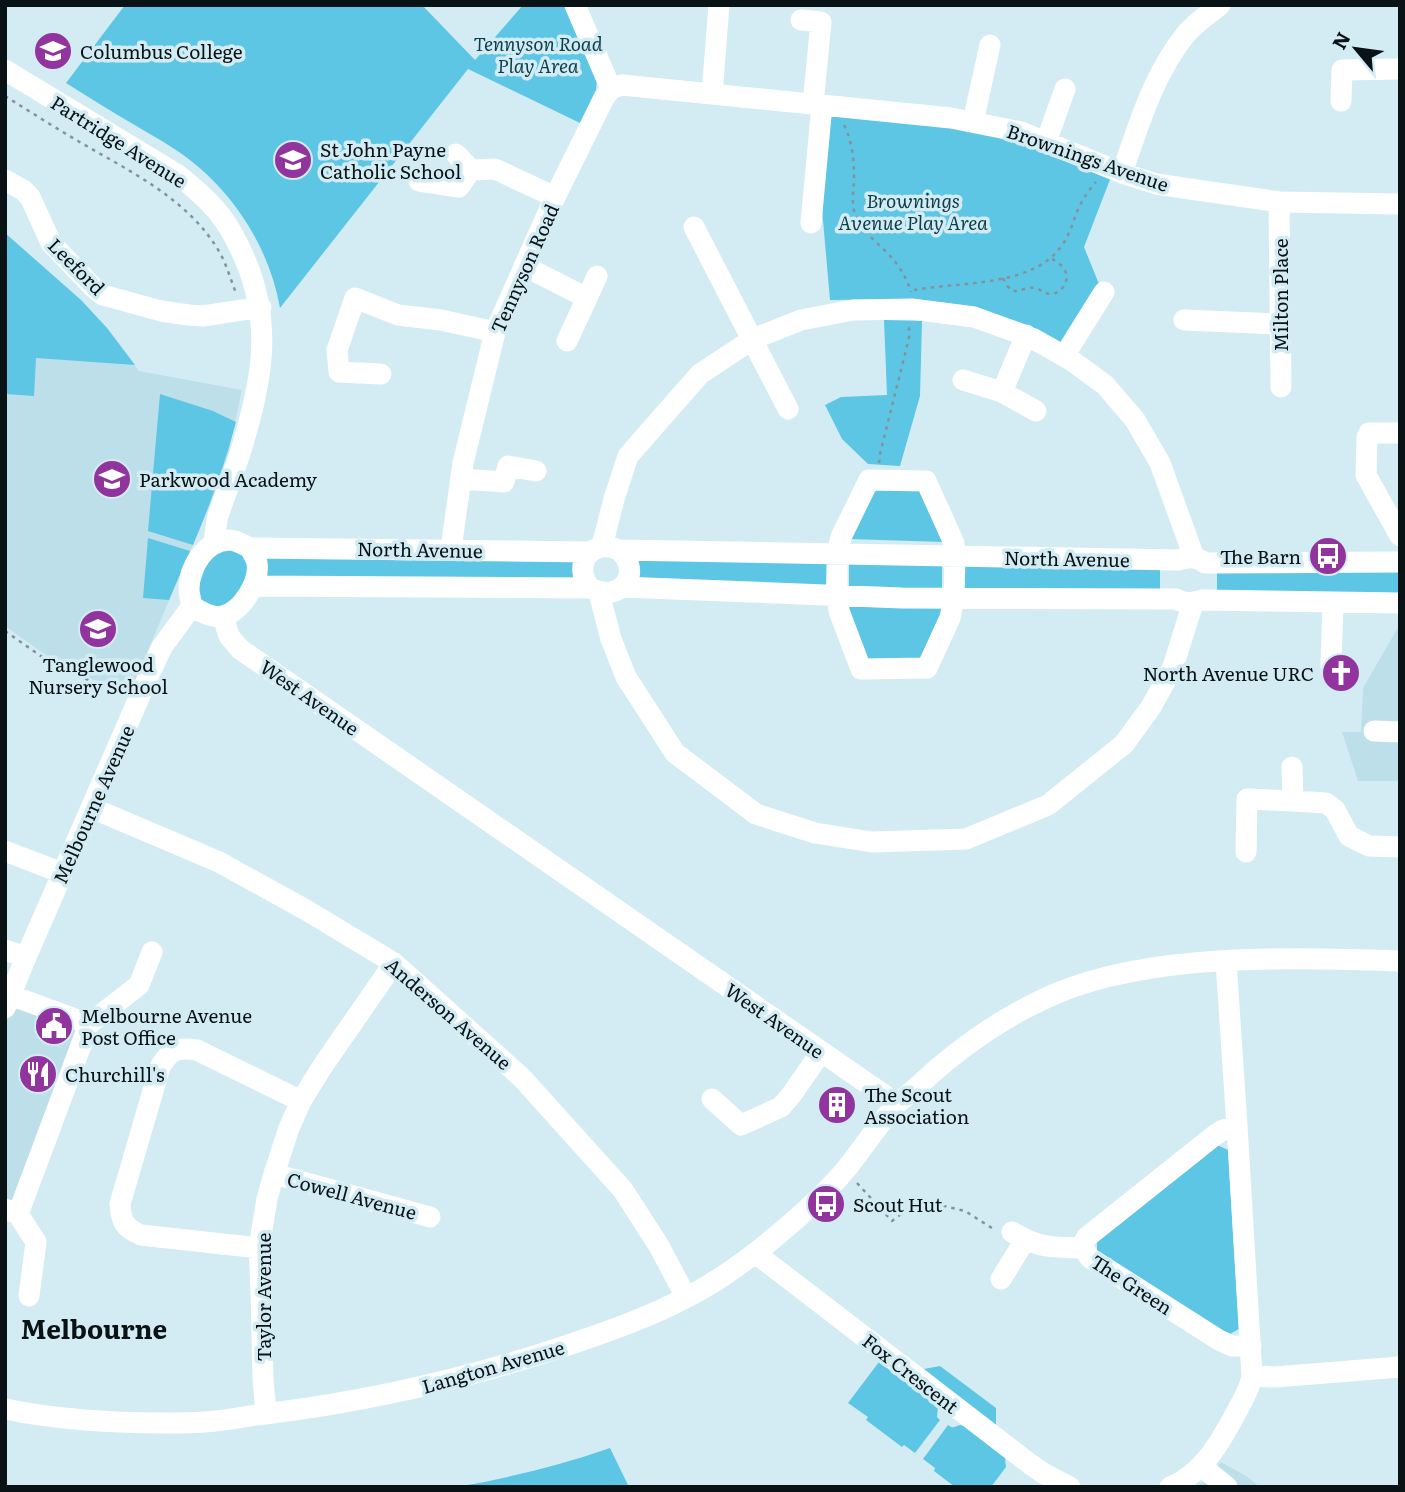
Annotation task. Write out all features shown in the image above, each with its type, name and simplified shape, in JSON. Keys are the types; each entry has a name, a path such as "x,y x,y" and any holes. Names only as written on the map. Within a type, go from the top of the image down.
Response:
{"street":[{"path":"575,5 611,89"},
{"path":"712,94 719,5"},
{"path":"1116,170 1164,65 1188,32 1220,5"},
{"path":"801,20 821,22 823,105 811,223"},
{"path":"973,122 990,45"},
{"path":"1341,101 1342,70 1400,69"},
{"name":"Partridge Avenue","path":"5,70 178,175 198,191 218,212 235,236 250,269 258,294 251,309 262,351 260,370 245,438 218,518 214,542"},
{"name":"Brownings Avenue","path":"611,89 622,85 951,118 1021,132 1156,184 1279,202 1400,204"},
{"name":"Tennyson Road","path":"451,549 461,479 495,332 555,197 611,89"},
{"path":"1046,142 1065,89"},
{"path":"456,154 465,178"},
{"path":"419,181 465,178 495,169 555,197"},
{"name":"Leeford","path":"5,180 30,197 51,243 103,295 189,316 251,309"},
{"name":"Milton Place","path":"1279,202 1281,387"},
{"path":"694,227 788,409"},
{"path":"524,266 587,298"},
{"path":"567,341 597,276"},
{"path":"1064,356 1104,292"},
{"path":"381,374 339,372 337,349 355,299 398,315 441,320 495,332"},
{"path":"1190,601 1173,667 1151,707 1124,744 1048,805 966,839 872,842 815,834 756,814 675,753 626,677 595,590 586,582 582,569 583,562 604,549 614,499 628,456 700,374 753,339 801,320 911,300 1026,335 1064,356 1105,385 1135,420 1160,463 1192,560 1210,569 1213,581 1206,597 1190,601 1171,594 1167,582 1170,568 1192,560"},
{"path":"1184,320 1280,324"},
{"path":"1002,392 1026,335"},
{"path":"963,380 1002,392 1036,411"},
{"path":"1400,433 1369,433 1366,475 1400,536"},
{"path":"461,479 504,482 508,466 536,471"},
{"path":"869,480 926,481 954,542 955,556 954,598 950,618 927,668 861,669 839,611 838,554 841,537 869,480"},
{"path":"232,540 250,548 257,564 254,586 242,604 223,616 206,615 192,606 189,590 192,572 202,553 214,542 232,540"},
{"name":"North Avenue","path":"250,548 604,549 1400,562"},
{"path":"604,549 628,562 629,576 622,587"},
{"name":"North Avenue","path":"254,586 595,590 610,593 622,587 837,596 1400,603"},
{"path":"1331,665 1334,603"},
{"name":"Melbourne Avenue","path":"8,1000 162,647 192,606"},
{"name":"West Avenue","path":"223,616 229,636 240,649 897,1104"},
{"path":"1374,731 1400,732"},
{"path":"1292,768 1293,801"},
{"path":"1246,852 1247,799 1326,803 1335,810 1349,836 1369,846 1400,846"},
{"name":"Anderson Avenue","path":"92,808 219,862 394,962 522,1078 623,1190 659,1247 686,1297"},
{"path":"5,851 62,873"},
{"path":"5,950 26,957"},
{"path":"29,1296 36,1242 11,1211 89,1024 139,985 152,952"},
{"path":"1170,1487 1183,1480 1215,1479 1213,1452 1247,1392 1252,1376 1226,961"},
{"path":"897,1104 947,1061 1019,1012 1057,994 1104,978 1167,967 1226,961 1400,961"},
{"name":"Taylor Avenue","path":"266,1413 258,1248 274,1174 301,1101 394,962"},
{"path":"8,1000 89,1024"},
{"path":"258,1248 141,1235 124,1223 120,1204 160,1067 166,1056 175,1050 197,1050 301,1101"},
{"path":"712,1098 741,1125 781,1107 821,1052"},
{"name":"Langton Avenue","path":"5,1409 66,1419 135,1423 205,1422 303,1410 454,1380 608,1332 686,1297 724,1276 755,1253 819,1198 845,1170 897,1104"},
{"name":"The Green","path":"1237,1126 1223,1129 1215,1135 1087,1237 1083,1248 1090,1258 1219,1340 1232,1346 1251,1346"},
{"name":"Cowell Avenue","path":"274,1174 430,1217"},
{"path":"1001,1279 1019,1236 1036,1245 1083,1248"},
{"name":"Fox Crescent","path":"755,1253 1030,1464 1070,1487"},
{"path":"1252,1376 1275,1377 1400,1367"}],"path":[{"path":"5,96 134,173 182,207 218,249 251,309"},
{"path":"823,105 849,134 854,160 852,202 856,218 870,237 894,260 908,283 911,300 909,338 880,454 879,480"},
{"path":"911,300 1020,274 1051,258 1068,235 1089,190 1116,170"},
{"path":"1003,278 1014,291 1031,288 1046,293 1058,292 1063,287 1066,272 1051,258"},
{"path":"5,631 45,659 137,704"},
{"path":"845,1170 892,1221 919,1200 965,1211 997,1231 1019,1236"}],"shaded area":[{"name":"Parkwood Academy","path":"5,233 81,300 107,328 139,371 242,390 229,451 209,507 128,697 47,656 5,626"},
{"path":"1400,624 1400,781 1358,781 1342,732 1361,732 1363,688"},
{"path":"5,989 83,1018 24,1216 5,1214"},
{"path":"1221,1462 1260,1487 1192,1487 1206,1482"}],"green space":[{"name":"St John Payne Catholic School","path":"125,5 422,5 475,60 523,5 564,5 597,79 596,90 580,123 468,69 280,308 267,262 256,240 230,199 213,181 176,150 66,83"},
{"name":"Brownings Avenue Play Area","path":"829,115 918,121 1019,141 1111,177 1084,247 1099,284 1062,343 977,307 907,299 830,300 822,209"},
{"path":"5,233 81,300 107,328 135,365 36,358 34,396 5,394"},
{"path":"884,320 922,321 920,396 900,466 868,464 842,439 825,405 841,397 887,395"},
{"path":"160,394 213,411 236,422 217,484 193,545 148,531"},
{"path":"870,489 924,491 944,542 848,539"},
{"path":"148,538 190,551 169,600 143,598"},
{"path":"227,548 238,550 251,566 236,601 216,611 201,602 197,591 205,568 214,554"},
{"path":"265,553 577,557 577,582 264,578"},
{"path":"635,557 827,562 826,587 635,582"},
{"path":"849,563 942,564 942,589 849,588"},
{"path":"964,563 1160,566 1160,593 963,591"},
{"path":"1217,569 1400,571 1400,597 1217,595"},
{"path":"846,606 943,608 918,663 869,662"},
{"path":"1215,1144 1228,1150 1239,1329 1228,1335 1097,1253 1097,1239"},
{"path":"879,1362 938,1407 937,1417 940,1420 915,1453 904,1445 902,1447 848,1403"},
{"path":"940,1366 996,1408 996,1425 924,1369"},
{"path":"948,1425 964,1426 1005,1458 1006,1467 991,1487 955,1487 923,1459"},
{"path":"610,1448 629,1487 456,1487 533,1471"}],"place":[{"name":"Columbus College","path":"53,51"},
{"name":"St John Payne Catholic School","path":"293,160"},
{"name":"Parkwood Academy","path":"112,479"},
{"name":"The Barn","path":"1328,556"},
{"name":"Tanglewood Nursery School","path":"98,629"},
{"name":"North Avenue URC","path":"1341,673"},
{"name":"Melbourne Avenue Post Office","path":"54,1026"},
{"name":"Churchill's","path":"38,1074"},
{"name":"The Scout Association","path":"837,1105"},
{"name":"Scout Hut","path":"826,1204"}],"district":[{"name":"Melbourne","path":"94,1327"}],"park label":[{"name":"Tennyson Road Play Area","path":"538,54"}]}
